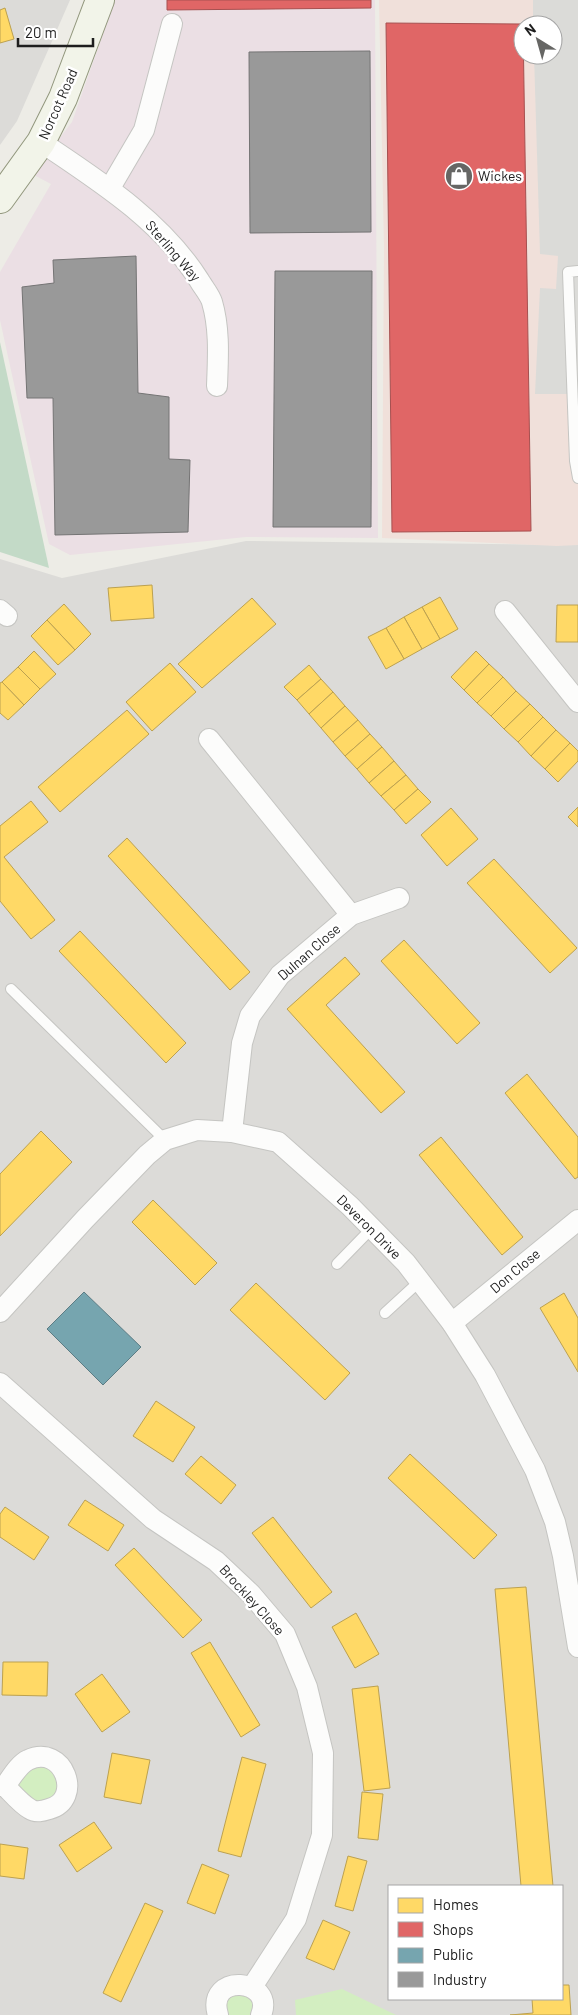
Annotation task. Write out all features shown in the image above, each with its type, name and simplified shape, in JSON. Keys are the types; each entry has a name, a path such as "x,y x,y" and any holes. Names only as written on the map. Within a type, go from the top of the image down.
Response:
{"street":[{"name":"Norcot Road","path":"0,199 42,142 63,98 100,0"},
{"path":"110,188 144,130 172,24"},
{"name":"Sterling Way","path":"42,142 110,188 154,226 192,269 212,301 218,338 217,386"},
{"path":"505,611 575,695"},
{"name":"Dulnan Close","path":"209,740 351,916"},
{"name":"Dulnan Close","path":"232,1132 242,1043 250,1016 280,975 351,916 399,898"},
{"name":"Deveron Drive","path":"4,1308 85,1219 147,1155 165,1140 196,1130 232,1132 278,1142 305,1164 372,1228 420,1280 452,1323 485,1375 535,1470 555,1522 563,1556 577,1638"},
{"name":"Don Close","path":"452,1323 578,1220"},
{"name":"Brockley Close","path":"0,1383 153,1519 216,1561 251,1594 285,1634 307,1687 323,1753 322,1835 296,1919 252,1987"},
{"path":"218,2015 216,2008 219,1995 226,1988 235,1984 252,1987 260,1996 263,2009 260,2015"}],"lane":[{"path":"578,271 568,272 575,461 578,478"},
{"path":"11,989 165,1140"},
{"path":"337,1264 372,1228"},
{"path":"385,1313 420,1280"}],"shaded area":[{"path":"0,0 70,0 17,121 0,145"},
{"path":"115,0 375,0 378,538 246,537 70,555 49,544 0,320 0,272 51,184 32,174 72,122"},
{"path":"379,0 578,0 578,545 557,546 382,538 384,248"},
{"path":"533,0 578,0 578,394 535,394 540,288 556,289 558,256 540,254 534,65 563,65 563,15 533,15"},
{"path":"246,541 578,545 578,2015 0,2015 0,559 62,578"}],"green space":[{"path":"0,342 49,568 0,552"},
{"path":"27,1760 65,1771 54,1808 16,1797 16,1771"},
{"path":"252,1987 261,2015 218,2015 219,1995"},
{"path":"342,1989 396,2015 296,2015 295,2000"}],"building: Homes":[{"path":"5,8 14,39 0,43 0,10"},
{"path":"152,585 154,618 111,621 108,588"},
{"path":"440,597 458,629 440,639 422,607"},
{"path":"252,598 276,624 202,688 178,664"},
{"path":"64,604 91,634 75,650 47,620"},
{"path":"557,605 578,605 578,642 556,642"},
{"path":"422,607 440,639 422,649 404,617"},
{"path":"404,617 422,649 404,659 386,628"},
{"path":"47,620 75,650 58,665 31,636"},
{"path":"386,628 404,659 386,669 368,637"},
{"path":"34,651 56,674 40,689 18,667"},
{"path":"476,651 489,664 464,690 451,677"},
{"path":"170,663 196,692 152,731 126,702"},
{"path":"489,664 503,677 477,703 464,690"},
{"path":"309,665 321,679 297,700 284,687"},
{"path":"18,667 40,689 24,705 2,682"},
{"path":"503,677 516,691 491,716 477,703"},
{"path":"321,679 333,692 309,714 297,700"},
{"path":"2,682 24,705 8,720 0,713 0,683"},
{"path":"516,691 530,704 504,729 491,716"},
{"path":"333,692 345,706 321,728 309,714"},
{"path":"530,704 543,717 518,742 504,729"},
{"path":"345,706 358,720 333,742 321,728"},
{"path":"127,710 149,734 60,812 38,787"},
{"path":"543,717 556,730 531,756 518,742"},
{"path":"358,720 370,734 345,756 333,742"},
{"path":"556,730 570,743 545,769 531,756"},
{"path":"370,734 382,747 357,769 345,756"},
{"path":"570,743 578,751 578,761 558,782 545,769"},
{"path":"382,747 394,761 369,783 357,769"},
{"path":"394,761 406,775 381,796 369,783"},
{"path":"406,775 418,789 394,810 381,796"},
{"path":"418,789 431,802 406,824 394,810"},
{"path":"31,801 48,822 4,857 55,920 31,939 0,901 0,826"},
{"path":"578,807 578,827 568,817"},
{"path":"451,808 478,839 447,866 421,835"},
{"path":"127,838 250,972 230,990 108,856"},
{"path":"494,859 577,948 550,973 467,883"},
{"path":"80,931 186,1043 166,1063 59,951"},
{"path":"404,940 480,1023 457,1044 381,961"},
{"path":"345,957 360,974 326,1005 405,1092 381,1113 287,1009"},
{"path":"527,1074 578,1137 578,1177 575,1179 505,1093"},
{"path":"41,1131 72,1162 0,1236 0,1174"},
{"path":"441,1137 523,1237 502,1255 419,1155"},
{"path":"153,1200 217,1263 195,1285 132,1222"},
{"path":"256,1283 350,1373 325,1400 230,1310"},
{"path":"564,1293 578,1318 578,1372 540,1308"},
{"path":"156,1401 195,1427 173,1462 133,1436"},
{"path":"410,1454 497,1535 474,1559 388,1478"},
{"path":"201,1456 236,1485 221,1504 185,1474"},
{"path":"85,1500 124,1525 108,1551 68,1525"},
{"path":"5,1507 49,1537 34,1560 0,1537 0,1514"},
{"path":"273,1517 332,1592 311,1608 252,1533"},
{"path":"134,1548 202,1620 183,1638 115,1565"},
{"path":"526,1587 553,1885 521,1885 495,1589"},
{"path":"356,1613 379,1654 355,1668 332,1627"},
{"path":"210,1642 260,1725 241,1737 191,1653"},
{"path":"3,1662 48,1662 47,1696 2,1695"},
{"path":"102,1674 130,1712 102,1732 75,1694"},
{"path":"378,1686 390,1788 364,1791 352,1689"},
{"path":"112,1753 150,1760 141,1804 104,1797"},
{"path":"242,1757 266,1764 241,1857 218,1851"},
{"path":"362,1792 383,1794 378,1840 358,1838"},
{"path":"94,1822 112,1848 77,1872 59,1845"},
{"path":"0,1844 28,1848 24,1879 0,1876"},
{"path":"348,1856 367,1861 353,1911 335,1906"},
{"path":"202,1864 229,1875 215,1914 187,1903"},
{"path":"145,1903 163,1911 121,2002 103,1993"},
{"path":"323,1920 350,1932 334,1970 306,1958"},
{"path":"563,1985 569,1985 571,2015 510,2015 533,2013 532,2000 563,2000"}],"building: Shops":[{"path":"167,0 371,0 371,8 167,10"},
{"path":"386,23 513,24 513,65 524,65 531,531 392,532"}],"building: Public":[{"path":"84,1292 141,1347 103,1385 47,1329"}],"building: Industry":[{"path":"370,51 371,232 250,233 249,52"},
{"path":"136,256 138,393 169,397 169,459 190,460 188,532 55,535 53,398 27,398 22,287 54,283 53,260"},
{"path":"275,271 372,271 371,527 273,527"}],"place":[{"name":"Wickes","path":"459,176"}]}
